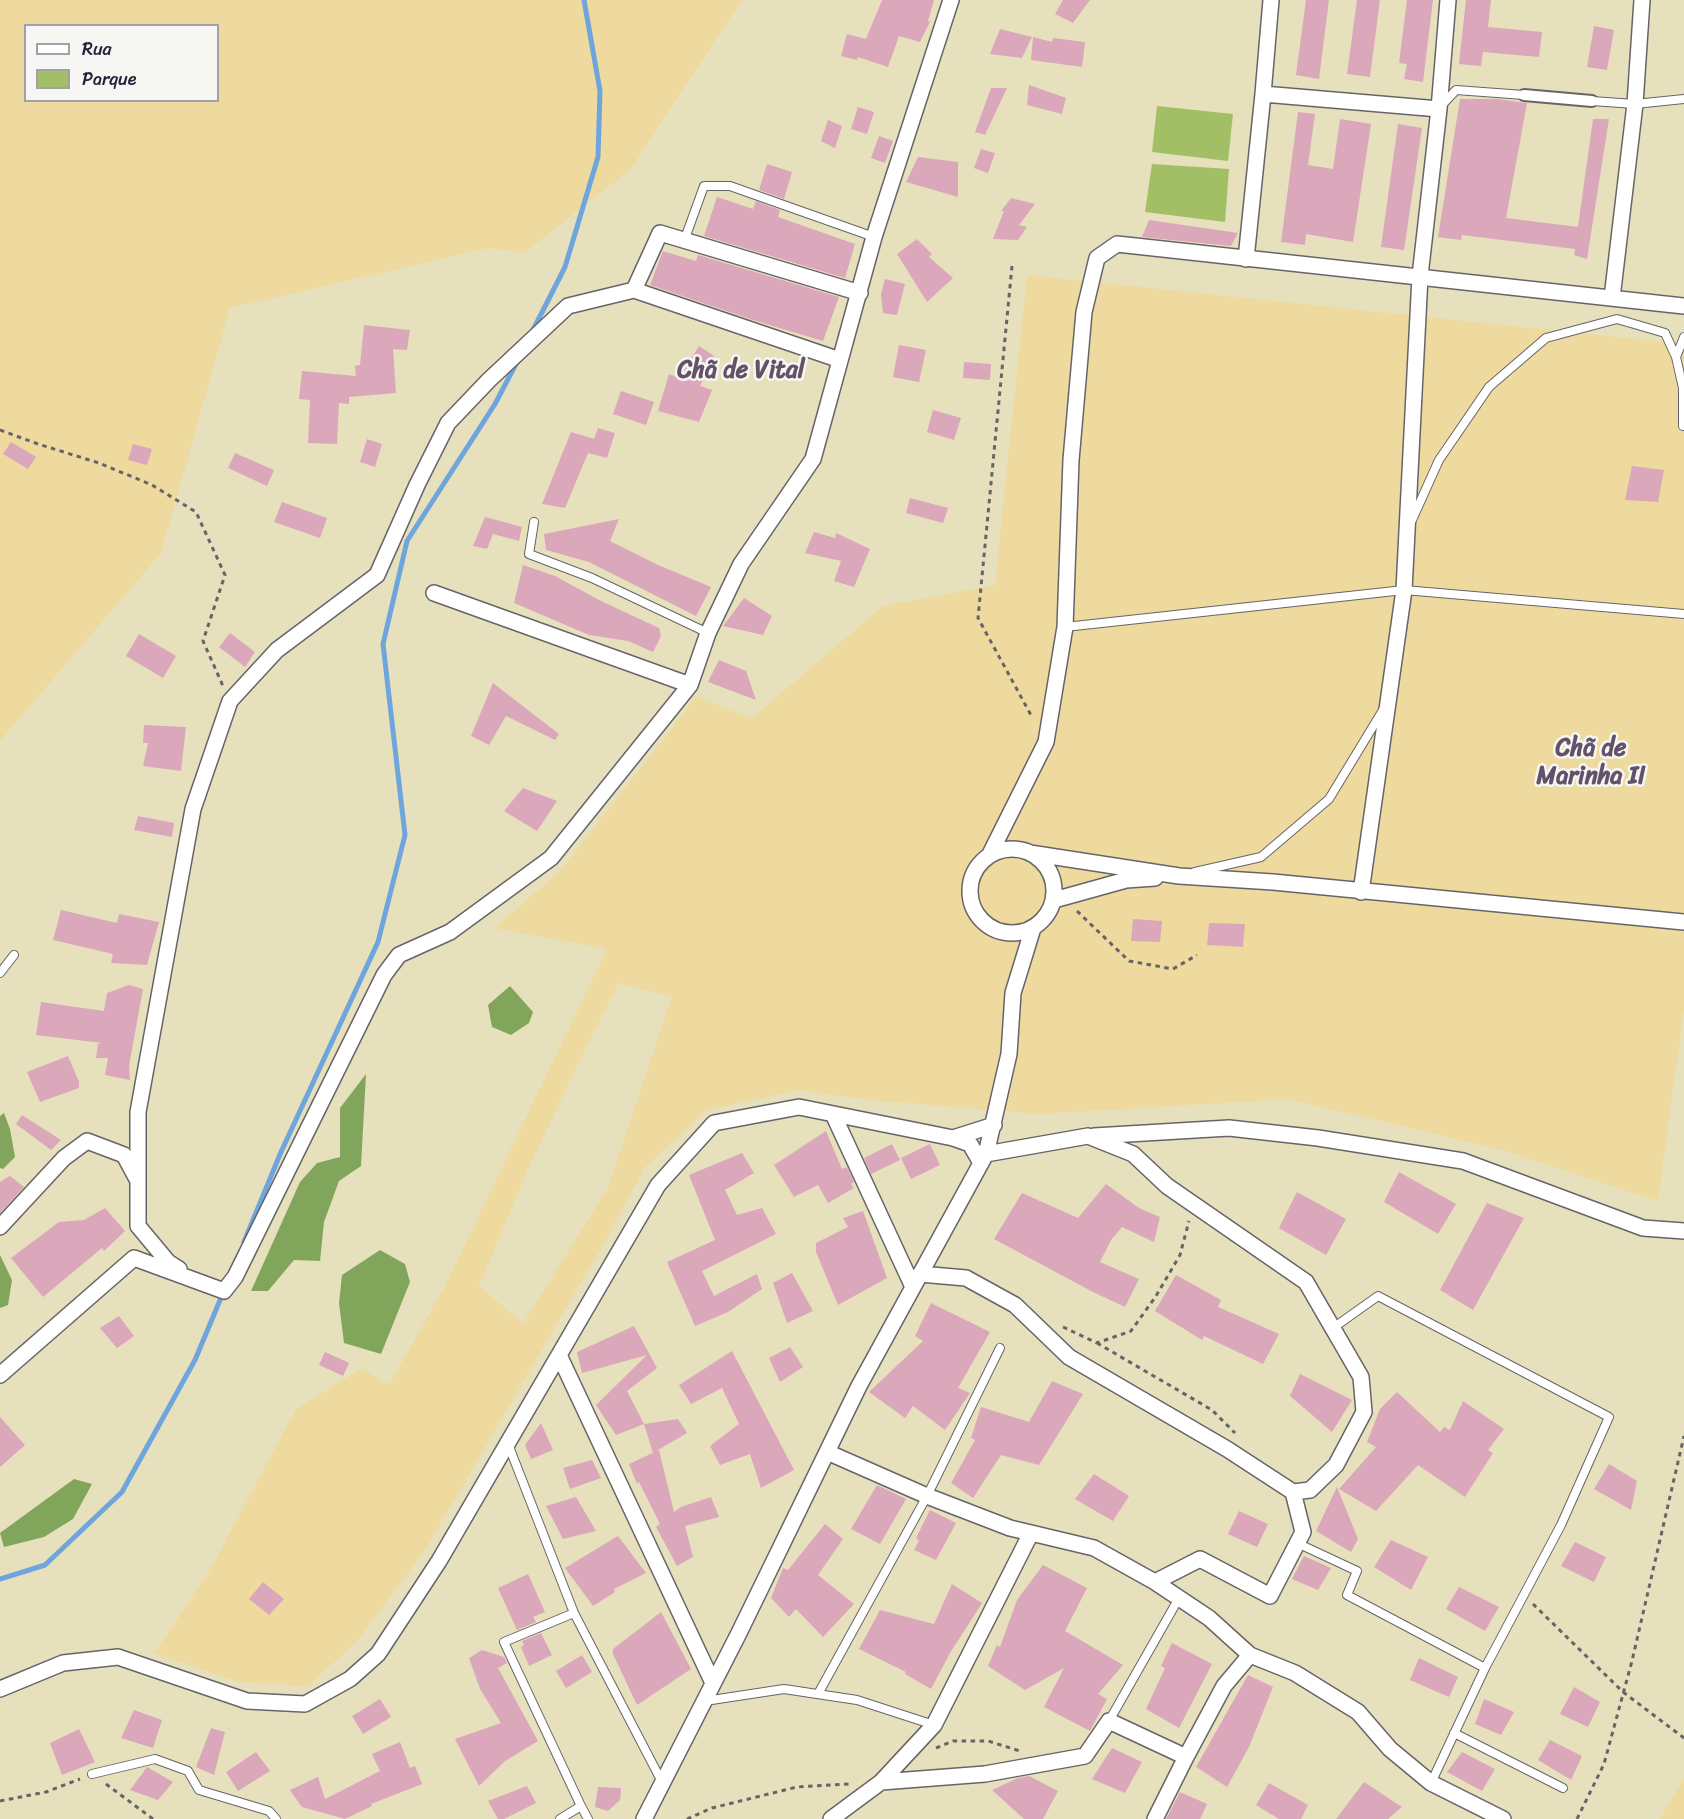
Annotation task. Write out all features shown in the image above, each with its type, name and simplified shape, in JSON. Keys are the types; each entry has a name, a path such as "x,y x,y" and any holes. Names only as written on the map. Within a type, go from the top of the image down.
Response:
{"street":[{"path":"0,1375 134,1258 224,1291 236,1277 384,975 399,954 450,932 551,858 690,685 708,633 741,564 813,459 874,237 951,0"},
{"path":"1246,259 1271,0"},
{"path":"1361,892 1404,590 1420,276 1439,109 1448,0"},
{"path":"1612,298 1635,104 1642,0"},
{"path":"1263,94 1439,109"},
{"path":"1524,95 1592,101"},
{"path":"634,290 660,232 860,293"},
{"path":"1179,876 1126,880 1058,898 1043,921 1033,928 1018,933 1002,933 987,926 976,914 970,898 971,882 978,867 989,856 1046,742 1065,627 1072,449 1084,312 1096,258 1117,244 1684,306"},
{"path":"194,1280 168,1262 138,1226 138,1112 193,809 230,701 277,650 377,575 417,485 448,423 489,380 568,306 634,290 840,360"},
{"path":"434,593 690,685"},
{"path":"989,856 1002,850 1016,849 1179,876 1273,882 1684,922"},
{"path":"1030,853 1050,872 1058,898"},
{"path":"644,1819 859,1386 984,1159 994,1125 1009,1054 1013,993 1033,928"},
{"path":"0,1689 63,1663 118,1657 247,1701 305,1704 350,1679 378,1654 439,1562 658,1185 714,1123 798,1107 953,1138 970,1144 984,1159"},
{"path":"833,1113 916,1280"},
{"path":"953,1138 994,1125"},
{"path":"984,1159 1088,1136 1229,1128 1318,1138 1462,1161 1643,1228 1684,1231"},
{"path":"916,1280 966,1278 1015,1305 1069,1357 1227,1449 1293,1492 1310,1490 1336,1465 1364,1412 1361,1377 1306,1282 1167,1186 1133,1154 1088,1136"},
{"path":"0,1227 64,1158 87,1141 124,1155 138,1181"},
{"path":"559,1355 713,1683"},
{"path":"826,1452 927,1496 1010,1527 1094,1548 1155,1582 1209,1618 1250,1654 1295,1673 1358,1712 1390,1749 1431,1783 1503,1819"},
{"path":"1155,1582 1200,1558 1270,1596 1303,1532 1293,1492"},
{"path":"831,1819 881,1782 934,1725 1032,1533"},
{"path":"1155,1819 1224,1686 1250,1654"},
{"path":"881,1782 985,1774 1085,1756 1109,1721 1186,1757"}],"lane":[{"path":"1439,109 1456,90 1524,95"},
{"path":"1592,101 1635,104 1684,99"},
{"path":"684,241 704,186 730,186 874,237"},
{"path":"1406,533 1439,460 1489,387 1546,338 1617,319 1665,333 1676,357 1683,388 1683,426"},
{"path":"1676,357 1684,337"},
{"path":"534,522 529,554 592,578 708,633"},
{"path":"1065,627 1404,590 1684,614"},
{"path":"1179,876 1262,857 1329,799 1388,702"},
{"path":"0,973 14,955"},
{"path":"1333,1328 1378,1296 1609,1417 1561,1525 1485,1668 1431,1783"},
{"path":"818,1694 927,1496 1000,1348"},
{"path":"507,1444 574,1613 662,1783"},
{"path":"1297,1543 1357,1571 1347,1594 1485,1668"},
{"path":"1109,1721 1179,1598"},
{"path":"574,1613 504,1642 588,1819"},
{"path":"704,1701 784,1689 857,1700 934,1725"},
{"path":"1454,1733 1563,1788"},
{"path":"92,1774 155,1759 188,1771 199,1790 269,1811 276,1819"},
{"path":"560,1819 581,1806"}],"path":[{"path":"1012,266 978,618 1046,742"},
{"path":"0,430 99,463 152,485 196,512 225,575 203,641 230,701"},
{"path":"1058,898 1129,961 1173,969 1197,955"},
{"path":"1097,1343 1131,1331 1156,1296 1180,1255 1190,1225 1186,1200"},
{"path":"1056,1324 1097,1343 1212,1410 1237,1435"},
{"path":"1577,1819 1604,1764 1684,1436"},
{"path":"1523,1595 1623,1692 1684,1738"},
{"path":"934,1749 953,1741 988,1741 1027,1753"},
{"path":"0,1801 46,1792 92,1774 153,1819"},
{"path":"687,1819 712,1808 796,1787 849,1784"}],"green space":[{"path":"1157,106 1233,114 1228,161 1152,152"},
{"path":"1152,164 1229,169 1225,222 1145,212"},
{"path":"510,986 533,1012 529,1023 511,1035 492,1027 488,1005"},
{"path":"366,1074 361,1166 339,1181 324,1222 320,1261 294,1260 268,1291 251,1291 300,1182 317,1163 340,1157 340,1108"},
{"path":"4,1113 10,1129 15,1157 3,1169 0,1168 0,1116"},
{"path":"380,1250 405,1264 410,1282 381,1354 344,1343 339,1303 342,1275"},
{"path":"0,1255 12,1280 8,1305 0,1308"},
{"path":"74,1479 92,1484 73,1519 44,1537 4,1547 0,1533"}],"sand":[{"path":"0,0 742,0 630,170 524,253 488,248 230,308 161,553 0,741"},
{"path":"1027,275 1684,344 1684,1009 1658,1201 1506,1151 1289,1099 1039,1114 870,1100 799,1090 707,1110 644,1168 611,1231 425,1550 357,1641 308,1686 238,1682 155,1653 211,1568 296,1409 362,1368 389,1385 446,1284 607,949 495,928 560,871 696,697 752,718 883,606 995,585","holes":["619,983 672,997 608,1188 523,1323 479,1286 525,1176"]},
{"path":"1684,1778 1684,1819 1660,1819"}],"building":[{"path":"882,0 934,0 928,21 930,22 920,42 899,36 888,67 858,57 857,60 841,56 847,34 866,39"},
{"path":"1063,0 1090,0 1073,23 1055,14"},
{"path":"1306,0 1329,0 1319,79 1296,75"},
{"path":"1357,0 1380,0 1370,77 1347,74"},
{"path":"1407,0 1433,0 1423,82 1404,79 1407,64 1399,63"},
{"path":"1466,0 1491,0 1488,27 1542,32 1539,57 1483,52 1481,66 1459,64"},
{"path":"1594,26 1614,30 1607,70 1587,67"},
{"path":"1000,29 1032,37 1022,58 990,54"},
{"path":"1033,37 1052,42 1053,38 1085,42 1082,67 1031,60"},
{"path":"1029,85 1066,98 1062,114 1027,105"},
{"path":"991,88 1007,88 985,135 975,132"},
{"path":"1460,99 1497,99 1527,103 1506,218 1578,227 1593,119 1609,119 1587,259 1574,255 1575,249 1462,235 1461,240 1438,237"},
{"path":"858,107 874,112 867,134 851,129"},
{"path":"1298,112 1315,114 1308,165 1333,169 1340,119 1371,124 1353,242 1306,234 1305,245 1281,242"},
{"path":"828,120 842,126 835,148 821,141"},
{"path":"1398,124 1422,128 1404,250 1381,247"},
{"path":"879,136 893,141 885,163 871,158"},
{"path":"981,149 995,153 988,173 974,168"},
{"path":"918,157 958,162 958,197 906,182"},
{"path":"767,164 792,172 784,199 759,190"},
{"path":"717,197 753,209 756,201 780,210 778,217 855,244 845,278 704,236"},
{"path":"1011,198 1035,204 1019,225 1027,227 1018,240 993,239 1004,211 1001,211"},
{"path":"1149,220 1238,233 1231,246 1142,237"},
{"path":"917,239 932,254 929,257 953,278 927,302 897,254"},
{"path":"663,251 696,261 698,255 839,297 823,341 650,285"},
{"path":"885,279 905,284 897,315 883,313 881,294"},
{"path":"364,325 410,330 407,350 393,349 396,393 349,397 349,404 339,403 337,444 308,443 310,400 299,399 302,371 356,376 355,366 360,365"},
{"path":"899,345 926,350 919,382 893,377"},
{"path":"699,346 714,356 700,386 712,390 699,422 658,411 669,374 679,378"},
{"path":"964,362 991,364 990,380 963,378"},
{"path":"621,391 654,402 646,425 613,414"},
{"path":"933,410 961,418 954,440 927,432"},
{"path":"598,428 615,433 607,458 588,453 565,508 542,504 571,432 594,439"},
{"path":"367,439 382,444 375,467 360,462"},
{"path":"11,442 36,457 28,469 3,454"},
{"path":"133,444 152,449 147,465 128,460"},
{"path":"235,453 274,470 267,486 228,468"},
{"path":"1632,466 1664,470 1658,502 1625,500"},
{"path":"910,498 948,508 943,523 906,513"},
{"path":"282,502 327,518 320,538 274,522"},
{"path":"485,517 522,527 519,541 493,534 487,549 473,546"},
{"path":"619,519 610,541 658,565 711,587 696,616 589,562 546,550 544,534"},
{"path":"814,532 835,538 836,533 870,549 854,587 834,581 841,561 805,553"},
{"path":"523,565 555,576 659,628 661,636 653,652 628,641 589,635 514,603"},
{"path":"744,598 772,616 763,635 723,626"},
{"path":"230,633 255,652 245,667 219,647"},
{"path":"139,634 176,656 163,678 126,656"},
{"path":"719,660 746,671 756,700 708,682"},
{"path":"493,683 559,734 555,740 506,716 489,745 471,736"},
{"path":"144,725 186,727 181,771 143,766 148,743 143,743"},
{"path":"523,788 557,801 537,831 504,811"},
{"path":"138,816 174,823 172,837 134,830"},
{"path":"61,910 117,923 119,914 159,922 147,965 111,963 113,954 53,940"},
{"path":"1133,919 1162,921 1160,942 1131,941"},
{"path":"1209,923 1245,924 1243,947 1207,945"},
{"path":"129,985 143,989 129,1066 130,1080 105,1075 108,1058 96,1058 98,1044 102,1043 36,1035 41,1002 104,1011 107,993"},
{"path":"68,1056 79,1082 79,1088 40,1102 27,1072"},
{"path":"22,1115 61,1140 51,1150 16,1124"},
{"path":"826,1131 842,1169 847,1167 854,1182 851,1184 854,1188 828,1203 818,1185 794,1197 774,1165"},
{"path":"892,1144 900,1160 871,1174 864,1158"},
{"path":"930,1144 940,1165 911,1179 901,1158"},
{"path":"742,1153 754,1173 725,1190 737,1215 762,1208 776,1234 702,1271 714,1296 757,1274 762,1289 728,1312 695,1326 667,1262 715,1240 689,1175"},
{"path":"1399,1172 1456,1204 1438,1234 1384,1202"},
{"path":"10,1176 24,1187 0,1213 0,1182"},
{"path":"1106,1184 1139,1208 1160,1217 1154,1242 1122,1227 1111,1240 1100,1262 1139,1279 1125,1307 994,1239 1022,1193 1078,1218"},
{"path":"1297,1192 1346,1219 1326,1255 1279,1228"},
{"path":"1487,1203 1524,1218 1473,1310 1440,1290"},
{"path":"105,1208 125,1231 104,1251 102,1248 43,1297 11,1258 59,1222 84,1220"},
{"path":"863,1211 887,1278 838,1305 816,1252 816,1243 848,1227 843,1218"},
{"path":"792,1273 813,1311 787,1323 773,1283"},
{"path":"1176,1275 1221,1300 1218,1307 1279,1334 1263,1364 1204,1336 1202,1340 1155,1311"},
{"path":"931,1303 990,1332 958,1388 970,1393 945,1430 913,1406 905,1418 869,1392 923,1341 915,1336"},
{"path":"119,1316 134,1336 117,1348 100,1328"},
{"path":"634,1326 657,1368 627,1391 644,1424 616,1435 596,1405 647,1355 582,1373 577,1352"},
{"path":"790,1347 803,1367 780,1382 769,1358"},
{"path":"732,1351 794,1470 761,1488 750,1454 720,1465 710,1446 739,1424 722,1388 691,1404 679,1385"},
{"path":"325,1352 349,1363 343,1376 319,1365"},
{"path":"1300,1374 1352,1400 1332,1432 1290,1396"},
{"path":"1052,1381 1083,1394 1039,1465 1001,1455 973,1498 951,1483 975,1440 971,1438 981,1407 1029,1422"},
{"path":"1397,1392 1440,1432 1444,1427 1450,1430 1463,1401 1504,1429 1488,1450 1493,1453 1465,1497 1418,1465 1376,1511 1339,1489 1376,1447 1367,1442 1380,1409"},
{"path":"0,1417 25,1445 0,1467"},
{"path":"678,1419 687,1433 653,1453 644,1424"},
{"path":"541,1423 553,1450 531,1459 525,1445"},
{"path":"659,1450 674,1512 681,1507 711,1497 719,1517 685,1526 693,1557 677,1566 656,1527 660,1524 639,1482 637,1484 629,1464"},
{"path":"592,1460 601,1478 570,1489 563,1468"},
{"path":"1609,1464 1637,1481 1631,1510 1594,1489"},
{"path":"1094,1474 1129,1496 1113,1521 1075,1499"},
{"path":"877,1485 906,1499 880,1544 851,1529"},
{"path":"1337,1487 1358,1539 1351,1552 1316,1531"},
{"path":"576,1497 596,1531 563,1539 546,1506"},
{"path":"930,1510 956,1523 936,1560 914,1550 919,1541 916,1538"},
{"path":"1239,1511 1268,1524 1257,1547 1228,1534"},
{"path":"825,1524 843,1539 818,1575 854,1604 823,1637 796,1609 789,1617 771,1598 783,1568 788,1570"},
{"path":"618,1536 646,1573 614,1589 615,1592 593,1606 565,1568"},
{"path":"1391,1540 1428,1557 1411,1590 1374,1567"},
{"path":"1575,1542 1606,1557 1594,1582 1561,1566"},
{"path":"1304,1556 1331,1568 1318,1590 1292,1579"},
{"path":"1043,1565 1087,1588 1065,1631 1123,1665 1098,1694 1107,1699 1090,1731 1044,1707 1064,1668 1025,1690 988,1666 997,1645 1000,1647 1017,1600"},
{"path":"528,1574 545,1612 533,1617 536,1622 517,1630 498,1588"},
{"path":"263,1582 284,1599 269,1615 249,1599"},
{"path":"952,1584 982,1603 950,1653 931,1689 905,1674 906,1672 859,1649 880,1610 934,1624"},
{"path":"1459,1587 1499,1607 1485,1631 1446,1609"},
{"path":"661,1612 691,1669 637,1705 613,1654 613,1649"},
{"path":"541,1633 552,1655 529,1666 521,1647 524,1645 522,1641"},
{"path":"1172,1643 1212,1664 1179,1728 1146,1709 1165,1668 1161,1666"},
{"path":"482,1650 504,1657 507,1663 498,1668 538,1741 505,1761 479,1786 455,1739 501,1723 480,1689 469,1658"},
{"path":"582,1655 592,1672 566,1688 556,1671"},
{"path":"1419,1658 1458,1677 1449,1697 1410,1680"},
{"path":"1248,1675 1273,1687 1249,1747 1227,1787 1196,1767"},
{"path":"1574,1687 1600,1702 1588,1727 1560,1714"},
{"path":"380,1699 391,1717 363,1734 352,1716"},
{"path":"1484,1699 1514,1712 1501,1735 1475,1724"},
{"path":"134,1710 162,1720 153,1748 121,1738"},
{"path":"211,1728 225,1732 214,1775 196,1767"},
{"path":"79,1729 95,1762 62,1775 50,1743"},
{"path":"1550,1740 1582,1756 1571,1780 1538,1760"},
{"path":"400,1742 410,1768 415,1766 422,1784 371,1804 372,1806 345,1819 302,1807 290,1790 318,1777 325,1799 380,1771 372,1754"},
{"path":"1112,1748 1142,1762 1125,1793 1092,1779"},
{"path":"256,1752 270,1771 238,1791 226,1772"},
{"path":"1462,1752 1495,1769 1482,1791 1447,1772"},
{"path":"147,1767 173,1782 158,1800 130,1790"},
{"path":"1029,1776 1058,1791 1043,1819 1024,1819 992,1790 1018,1778"},
{"path":"1364,1782 1402,1807 1388,1819 1336,1819"},
{"path":"1269,1783 1308,1805 1301,1819 1279,1819 1256,1805"},
{"path":"527,1786 536,1803 504,1819 498,1819 488,1801"},
{"path":"598,1787 621,1788 620,1800 608,1811 595,1807"},
{"path":"1180,1792 1207,1804 1200,1819 1166,1819"}],"waterway":[{"path":"532,332 565,267 598,157 600,91 584,0"},
{"path":"244,1242 281,1152 378,942 405,835 383,644 407,541 495,404 517,362"},
{"path":"0,1579 45,1565 122,1492 195,1360 223,1293"}],"district":[{"name":"Chã de Vital","path":"741,371"},
{"name":"Chã de Marinha II","path":"1591,763"}]}
